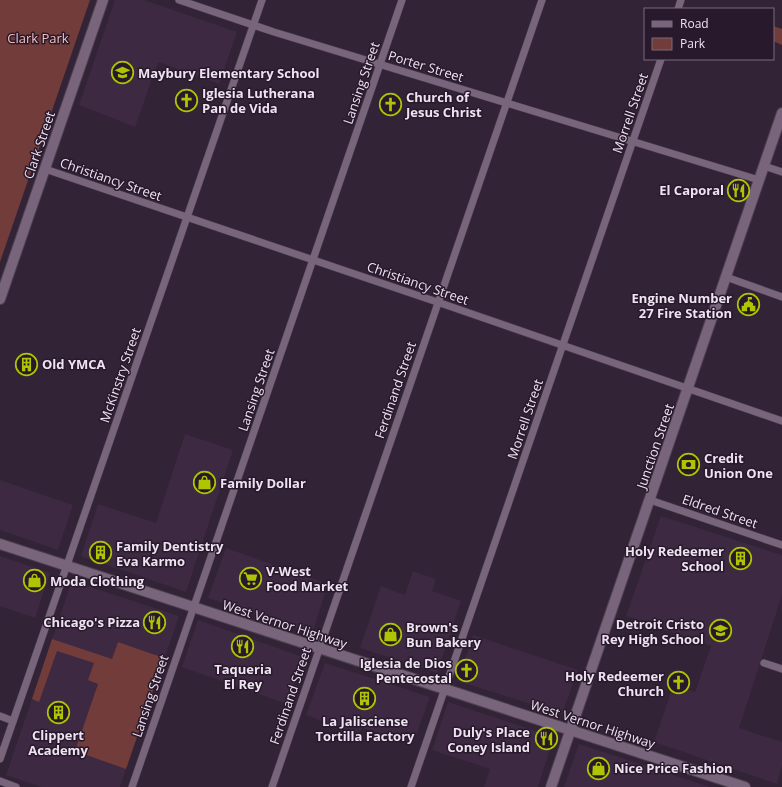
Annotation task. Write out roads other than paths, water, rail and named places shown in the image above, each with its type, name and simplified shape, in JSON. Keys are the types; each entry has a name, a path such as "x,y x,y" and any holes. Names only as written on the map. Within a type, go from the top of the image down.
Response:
{"street":[{"name":"Clark Street","path":"0,299 103,0"},
{"name":"Porter Street","path":"179,0 380,65 759,180"},
{"name":"McKinstry Street","path":"0,759 262,0"},
{"name":"Lansing Street","path":"132,787 402,0"},
{"name":"Ferdinand Street","path":"272,787 542,0"},
{"name":"Morrell Street","path":"411,787 661,60"},
{"name":"Junction Street","path":"551,787 782,113"},
{"path":"764,166 782,172"},
{"name":"Christiancy Street","path":"45,169 438,302 782,421"},
{"path":"726,277 782,297"},
{"name":"Eldred Street","path":"650,500 782,545"},
{"name":"West Vernor Highway","path":"0,544 745,787"},
{"path":"764,663 782,669"},
{"path":"0,716 13,720"},
{"path":"0,781 16,787"}],"place":[{"name":"Maybury Elementary School","path":"122,73"},
{"name":"Iglesia Lutherana Pan de Vida","path":"186,100"},
{"name":"Church of Jesus Christ","path":"390,104"},
{"name":"El Caporal","path":"739,190"},
{"name":"Engine Number 27 Fire Station","path":"748,305"},
{"name":"Old YMCA","path":"27,364"},
{"name":"Credit Union One","path":"688,465"},
{"name":"Family Dollar","path":"205,483"},
{"name":"Family Dentistry Eva Karmo","path":"101,553"},
{"name":"Holy Redeemer School","path":"740,558"},
{"name":"V-West Food Market","path":"251,578"},
{"name":"Moda Clothing","path":"34,581"},
{"name":"Chicago's Pizza","path":"155,622"},
{"name":"Detroit Cristo Rey High School","path":"720,631"},
{"name":"Brown's Bun Bakery","path":"391,634"},
{"name":"Taqueria El Rey","path":"243,647"},
{"name":"Iglesia de Dios Pentecostal","path":"467,670"},
{"name":"Holy Redeemer Church","path":"679,683"},
{"name":"La Jalisciense Tortilla Factory","path":"365,699"},
{"name":"Clippert Academy","path":"58,713"},
{"name":"Duly's Place Coney Island","path":"546,739"},
{"name":"Nice Price Fashion","path":"599,768"}],"park label":[{"name":"Clark Park","path":"38,38"}]}
